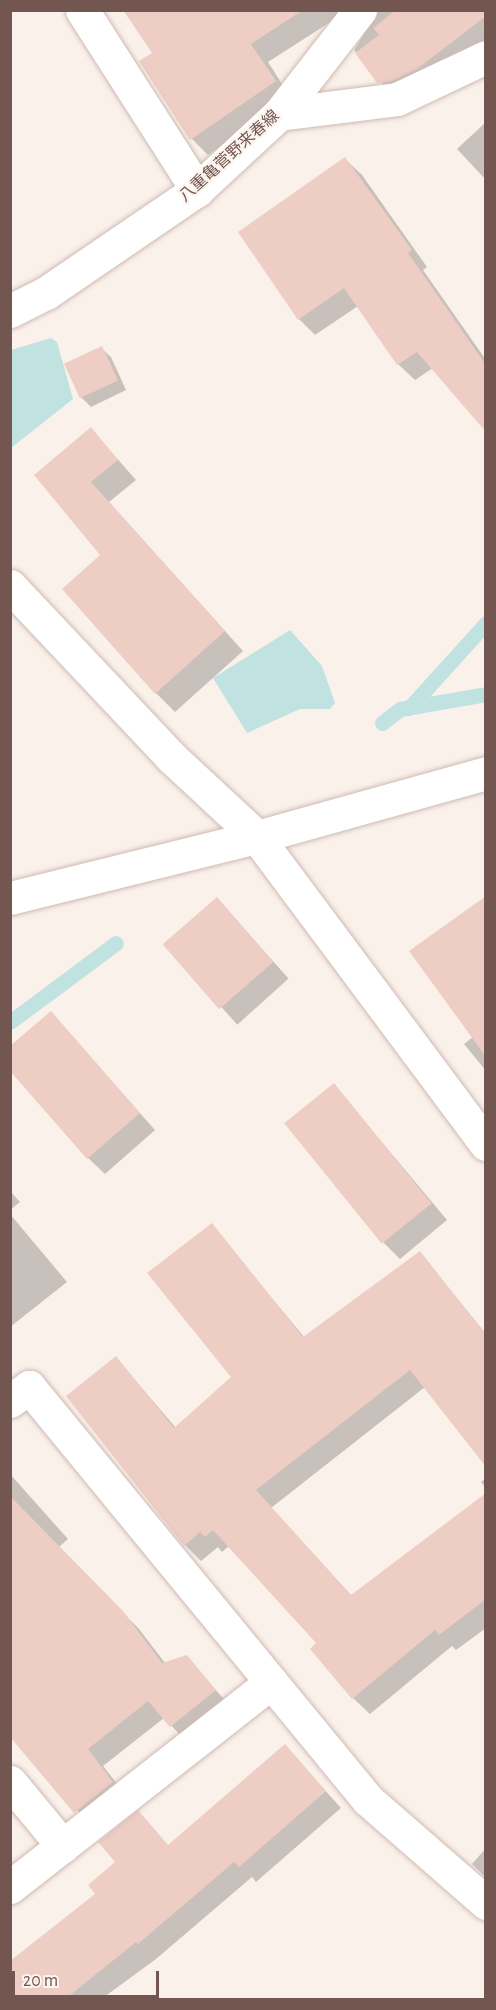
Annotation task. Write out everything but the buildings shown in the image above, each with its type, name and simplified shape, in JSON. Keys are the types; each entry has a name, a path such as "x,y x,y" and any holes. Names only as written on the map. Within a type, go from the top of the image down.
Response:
{"street":[{"path":"82,10 197,190"},
{"name":"八重亀菅野来春線","path":"10,311 46,293 197,190 279,114 360,10"},
{"path":"279,114 397,99 486,57"},
{"path":"10,586 171,757 257,837 486,1144"},
{"path":"10,898 257,837 486,773"},
{"path":"10,1401 29,1387 368,1800 486,1903"},
{"path":"10,1887 272,1682"},
{"path":"10,1782 63,1846"}],"water":[{"path":"51,338 57,342 73,399 11,448 11,350"},
{"path":"290,630 322,666 335,703 330,709 300,709 247,733 213,678"}],"waterway":[{"path":"409,708 486,623"},
{"path":"382,723 400,709 486,694"},
{"path":"10,1022 116,943"}]}
